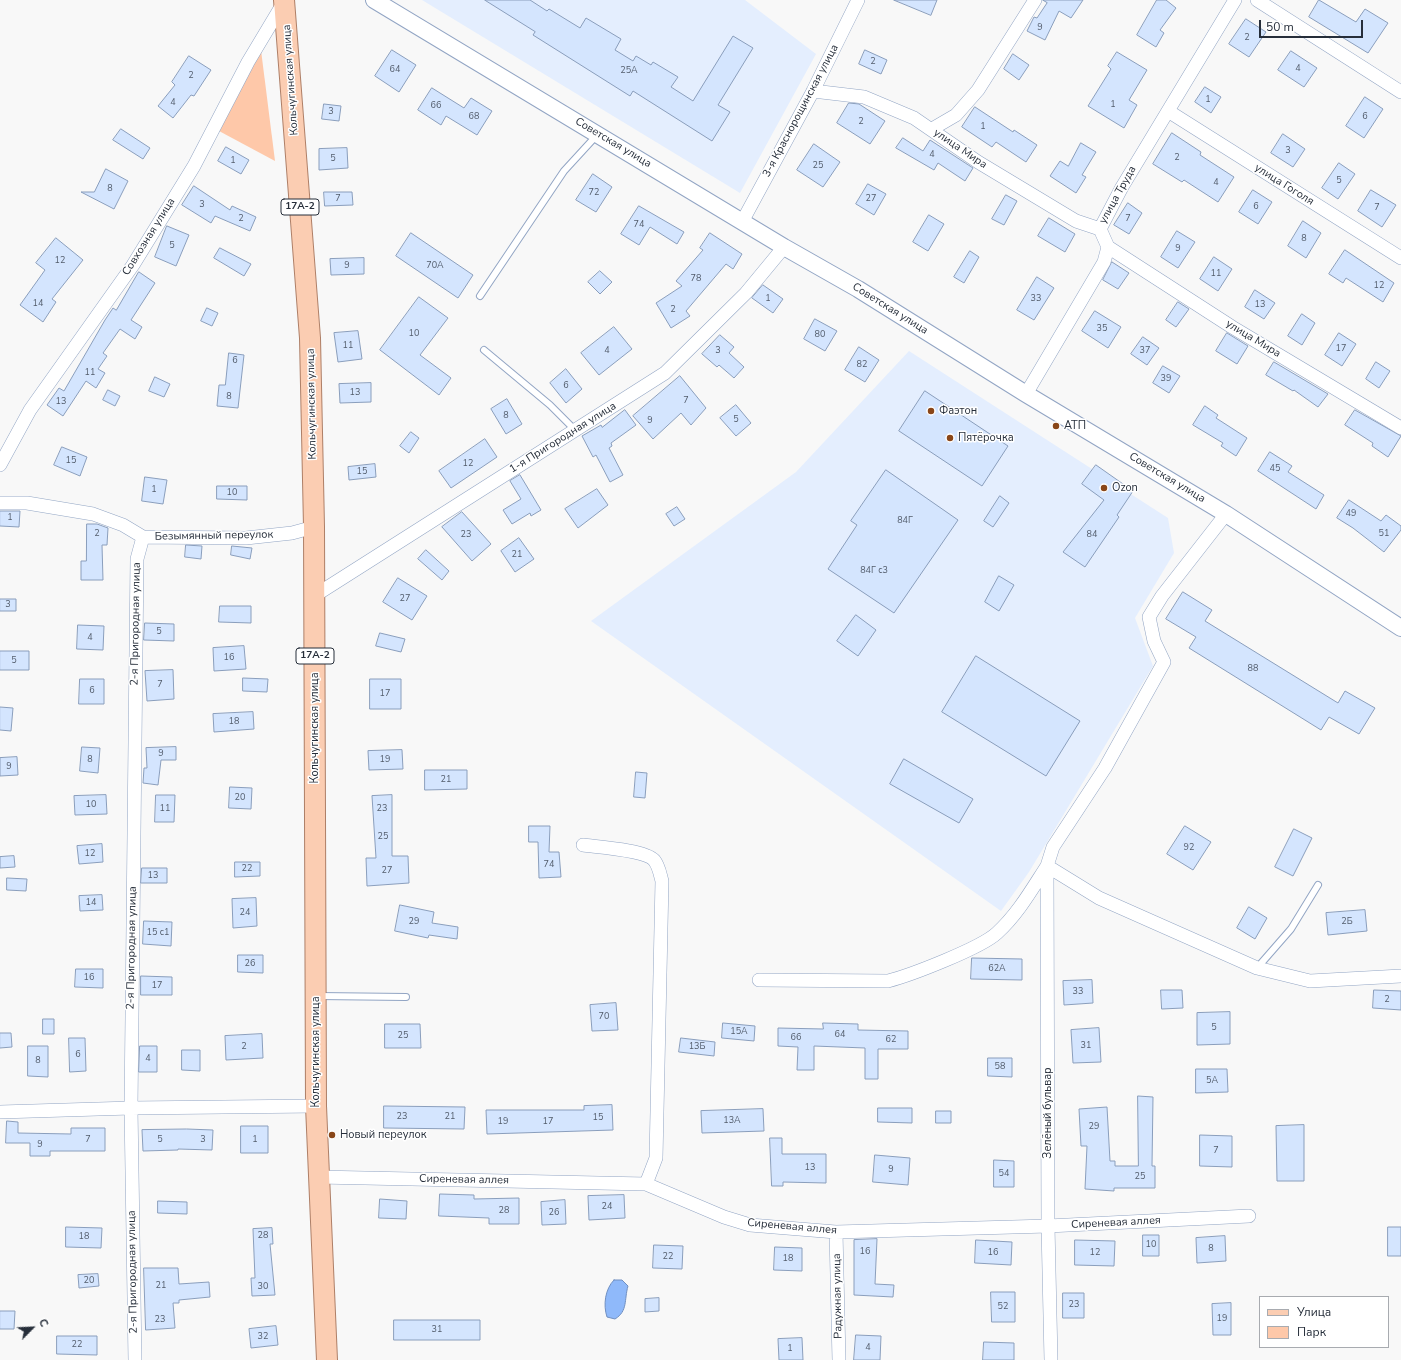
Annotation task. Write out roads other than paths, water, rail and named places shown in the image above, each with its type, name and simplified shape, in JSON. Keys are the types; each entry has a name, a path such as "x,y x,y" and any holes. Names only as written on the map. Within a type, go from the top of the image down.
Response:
{"main road":[{"name":"Кольчугинская улица","path":"284,0 310,338 314,527 316,1106 327,1360"}],"street":[{"name":"Совхозная улица","path":"0,465 30,410 133,265 194,166 248,62 284,0"},
{"name":"Советская улица","path":"374,0 784,247 858,288 1026,394 1226,514 1401,628"},
{"name":"3-я Краснорощинская улица","path":"742,222 813,92 858,0"},
{"path":"932,129 956,114 978,90 1035,0"},
{"name":"улица Труда","path":"1108,247 1100,229 1122,187 1235,0"},
{"path":"1258,0 1401,92"},
{"name":"улица Мира","path":"813,92 864,97 914,118 978,162 1076,221 1100,229"},
{"name":"улица Гоголя","path":"1168,111 1401,258"},
{"name":"1-я Пригородная улица","path":"314,596 665,373 746,293 784,247"},
{"name":"улица Мира","path":"1108,247 1232,327 1401,428"},
{"path":"1026,394 1104,262 1108,247"},
{"name":"Безымянный переулок","path":"0,503 27,503 93,514 123,525 143,537 177,539 246,538 292,533 314,527"},
{"path":"759,980 888,981 902,978 978,945 996,934 1012,918 1047,866 1054,847 1105,768 1164,662 1154,641 1149,617 1162,596 1226,514"},
{"name":"2-я Пригородная улица","path":"135,1360 131,1108 137,559 143,537"},
{"path":"583,845 644,854 653,859 658,868 662,881 656,1158 646,1184"},
{"path":"1047,866 1099,898 1258,968 1310,981 1401,976"},
{"name":"Зелёный бульвар","path":"1047,866 1048,1226 1051,1360"},
{"path":"0,1112 131,1108 316,1106"},
{"name":"Сиреневая аллея","path":"318,1177 646,1184 724,1217 750,1225 836,1232 1048,1226 1249,1216"},
{"name":"Радужная улица","path":"836,1232 839,1360"}],"lane":[{"path":"480,296 564,171 598,134"},
{"path":"484,350 550,405 575,430"},
{"path":"1258,968 1292,929 1318,885"},
{"path":"316,996 406,997"}],"water":[{"path":"614,1280 622,1280 628,1286 624,1309 615,1319 607,1317 605,1307 607,1292"}],"place":[{"name":"Фаэтон","path":"931,411"},
{"name":"АТП","path":"1056,426"},
{"name":"Пятёрочка","path":"950,438"},
{"name":"Ozon","path":"1104,488"},
{"name":"Новый переулок","path":"332,1135"}]}
